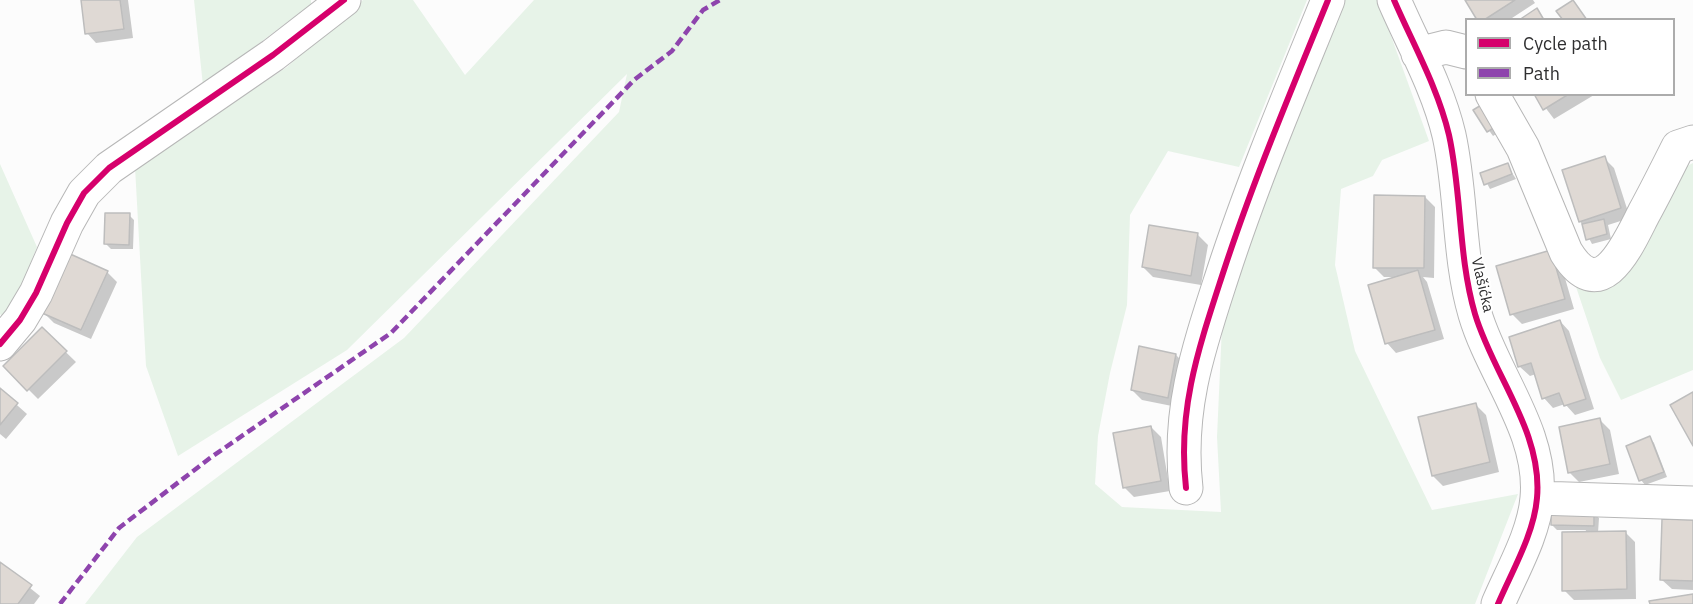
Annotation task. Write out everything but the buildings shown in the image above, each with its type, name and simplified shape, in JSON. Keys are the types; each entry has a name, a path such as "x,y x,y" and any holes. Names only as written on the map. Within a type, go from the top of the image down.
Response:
{"street":[{"path":"0,344 20,320 36,293 67,223 84,193 109,168 273,55 344,0"},
{"path":"1186,488 1183,443 1185,408 1202,336 1258,173 1328,0"},
{"name":"Vlašićka","path":"1394,0 1418,54 1448,133 1468,290 1484,343 1530,442 1535,459 1538,498 1533,519 1498,604"},
{"path":"1418,54 1446,47 1465,52"},
{"path":"1493,96 1523,148 1566,252 1575,267 1589,274 1598,274 1620,260 1678,147 1684,143 1693,142"},
{"path":"1538,498 1693,503"}],"shaded area":[{"path":"194,0 311,0 311,4 203,86"},
{"path":"363,0 413,0 465,75 534,0 1307,0 1239,167 1168,151 1130,215 1127,305 1110,373 1098,436 1095,484 1122,507 1221,512 1217,437 1222,326 1243,236 1340,0 1378,0 1429,141 1382,160 1373,176 1341,189 1335,265 1355,351 1432,510 1518,494 1475,604 85,604 137,537 404,338 619,112 627,74 347,350 178,456 146,366 135,167 287,67"},
{"path":"1693,163 1693,370 1621,400 1600,358 1572,275 1611,285 1631,270 1681,169"},
{"path":"0,164 37,247 7,322 0,314"}],"marked path":[{"path":"60,604 119,528 210,458 391,333 634,80 672,51 703,10 720,0"}],"cycle path":[{"path":"0,344 20,320 36,293 67,223 84,193 109,168 273,55 344,0"},
{"path":"1186,488 1184,459 1187,405 1198,353 1247,204 1328,0"},
{"path":"1394,0 1432,83 1444,118 1453,157 1466,270 1475,314 1483,337 1525,427 1537,474 1537,498 1532,525 1498,604"}]}
